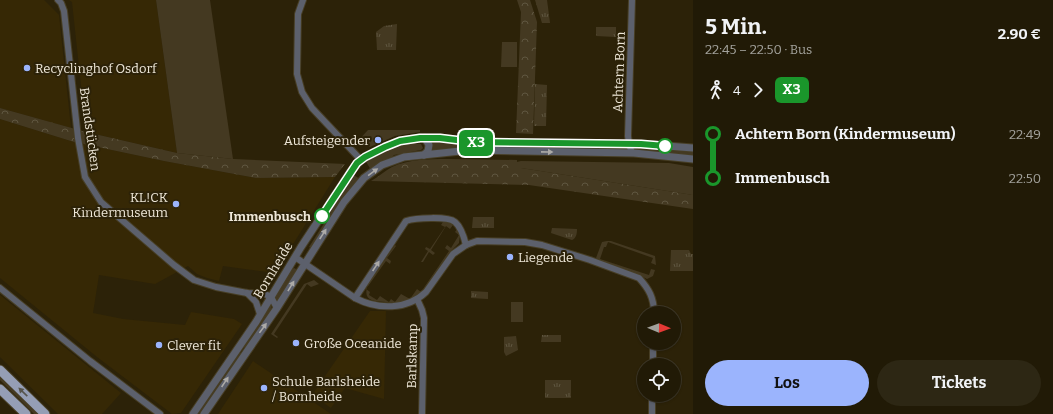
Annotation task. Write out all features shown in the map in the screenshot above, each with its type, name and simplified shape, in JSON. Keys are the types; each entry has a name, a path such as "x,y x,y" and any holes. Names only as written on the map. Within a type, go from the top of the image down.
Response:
{"main road":[{"path":"0,370 45,414"},
{"path":"0,389 26,414"}],"street":[{"name":"Brandstücken","path":"58,0 62,3 64,11 78,138 85,177 101,202 174,265 194,280 216,287 247,293 260,293 271,297"},
{"path":"303,0 298,14 297,74 302,92 312,108 360,160"},
{"name":"Achtern Born","path":"632,0 629,144 632,153"},
{"path":"424,155 429,148 428,142 425,138"},
{"name":"Bornheide","path":"193,414 260,314 351,171 360,160 400,141 425,138 440,138 473,142 641,144 693,148"},
{"path":"590,153 629,144"},
{"name":"Bornheide","path":"204,414 277,308 344,202 364,178 392,160 404,157 470,150 632,153 693,159"},
{"path":"355,298 406,221 423,218 453,220 457,224 466,244"},
{"path":"295,257 355,298 368,304 393,306 405,304 417,299 426,292 453,254 466,244 477,241 525,242 542,244 639,278 651,294 654,306"},
{"path":"0,288 90,361 160,414"},
{"path":"247,293 256,302 260,314"},
{"path":"271,297 277,308"},
{"name":"Barlskamp","path":"417,299 424,318 422,414"},
{"path":"652,402 652,414"}],"shaded area":[{"path":"0,0 44,0 59,15 71,128 0,108"},
{"path":"69,0 156,0 177,153 86,132 72,2"},
{"path":"0,119 74,142 256,178 335,177 275,273 223,266 219,281 197,274 188,266 155,284 99,275 93,313 123,319 185,325 191,312 234,319 242,324 181,413 172,414 97,357 0,278"},
{"path":"0,295 121,393 102,414 58,414 0,357"},
{"path":"370,311 386,311 384,399 345,388 331,408 312,395"},
{"name":"Schule Barlsheide / Bornheide","path":"253,361 331,414 218,414"}],"green space":[{"path":"156,0 210,0 233,159 177,153"},
{"path":"517,0 530,0 537,22 533,134 516,133 521,12"},
{"path":"535,0 547,0 550,23 542,23"},
{"path":"397,24 396,50 377,50 376,32 384,26"},
{"path":"596,27 616,27 616,37 596,36"},
{"path":"502,42 517,42 517,67 501,67"},
{"path":"535,84 547,85 546,126 534,126"},
{"path":"0,108 86,132 177,153 233,159 345,164 335,177 256,178 74,142 0,119"},
{"path":"368,130 420,130 420,132 395,136 370,147 356,145 355,144"},
{"path":"431,140 517,145 517,150 431,153"},
{"path":"406,143 421,144 423,148 421,150 394,155 389,160 371,170 365,160 389,148"},
{"path":"638,147 693,152 693,156 638,150"},
{"path":"426,159 517,160 517,162 521,161 521,168 693,195 693,209 529,185 371,181 392,167 405,162"},
{"path":"521,161 669,163 693,167 693,195 521,168"},
{"path":"352,174 360,179 311,248 309,247 323,225"},
{"path":"473,217 494,217 494,228 472,228"},
{"path":"443,222 448,222 453,225 450,229 446,226 431,250 435,253 433,255 429,252 423,262 421,262 428,251 425,249 426,247 430,249 445,227 441,225"},
{"path":"552,228 577,229 572,240 551,233"},
{"path":"457,229 460,235 459,243 449,253 422,291 449,251 445,248 447,245 451,248 459,235 455,232"},
{"path":"607,241 655,256 656,265 651,263 653,258 608,242 606,247 604,247 600,259 649,275 651,269 655,270 653,276 647,279 596,258 602,242"},
{"path":"395,245 396,246 387,258 391,261 390,264 386,261 368,287 369,283"},
{"path":"671,250 689,250 691,254 693,254 693,271 670,271"},
{"path":"294,268 296,271 277,301 275,297 290,271"},
{"path":"314,280 319,284 311,287 307,284 274,334 278,337 277,338 271,334 304,284"},
{"path":"417,289 421,292 414,298 400,302 391,303 369,299 366,293 367,290 370,292 369,295 377,300 380,296 389,302 391,299 395,302 401,294 410,299"},
{"path":"471,291 488,292 488,299 471,298"},
{"path":"511,302 523,302 523,322 511,322"},
{"path":"271,304 272,310 246,348 242,346"},
{"path":"542,335 561,335 561,342 541,342"},
{"path":"516,336 518,350 506,356 504,352 504,337"},
{"path":"239,352 242,354 201,414 196,414"},
{"path":"0,374 41,414 34,414 0,380"},
{"path":"545,380 571,380 571,398 545,398"}],"bus line":[{"name":"X3","path":"322,216 357,163 365,157 400,141 433,137 448,138 464,142 641,144 665,146"}],"place":[{"name":"Recyclinghof Osdorf","path":"27,68"},
{"name":"Aufsteigender","path":"378,140"},
{"name":"KL!CK Kindermuseum","path":"176,204"},
{"name":"Immenbusch","path":"322,216"},
{"name":"Liegende","path":"510,257"},
{"name":"Große Oceanide","path":"296,343"},
{"name":"Clever fit","path":"159,345"},
{"name":"Schule Barlsheide / Bornheide","path":"264,388"}]}
